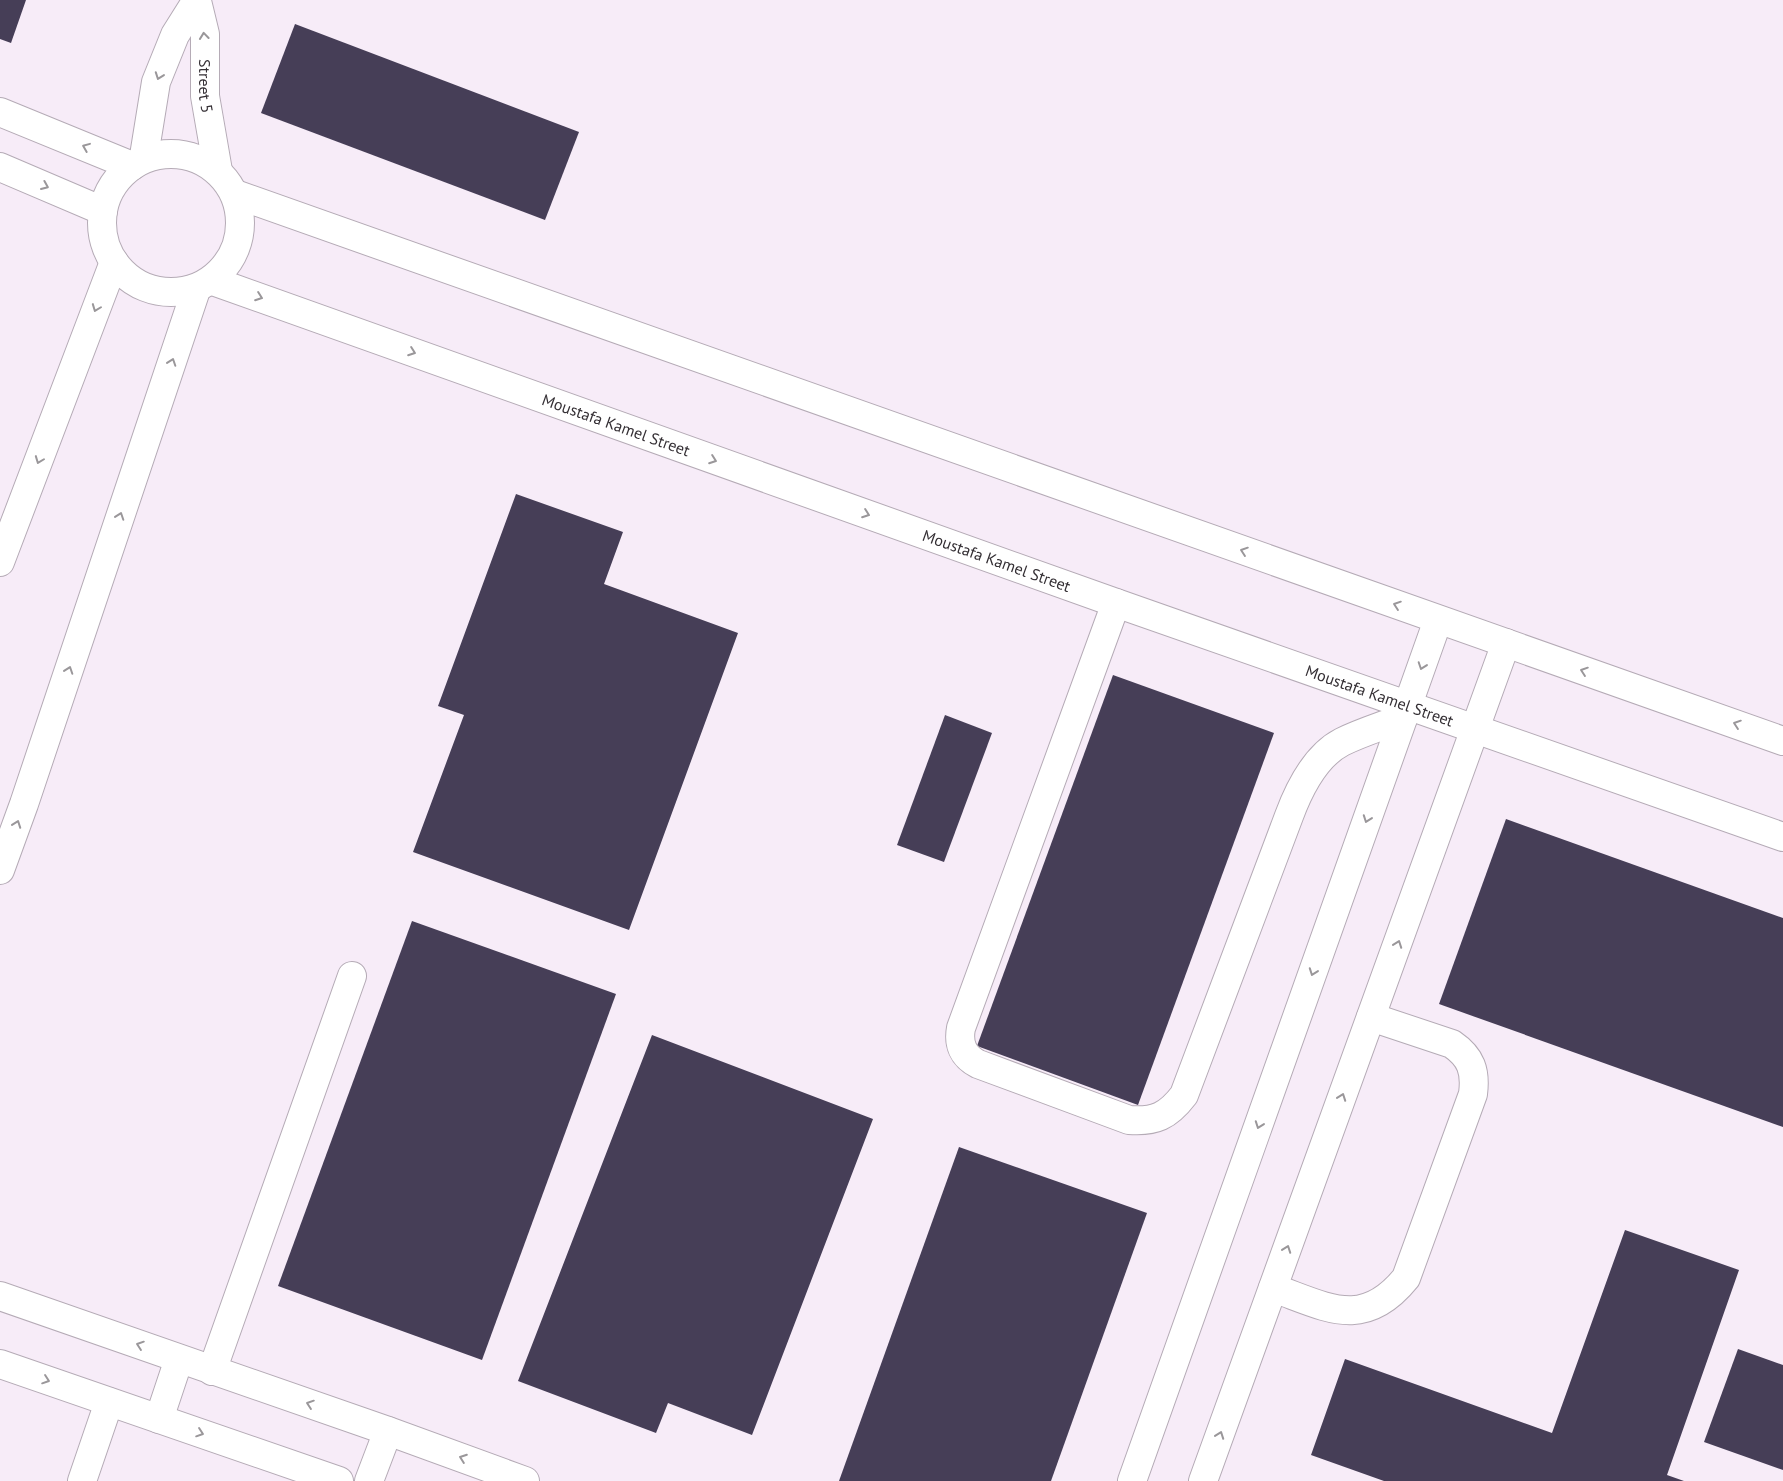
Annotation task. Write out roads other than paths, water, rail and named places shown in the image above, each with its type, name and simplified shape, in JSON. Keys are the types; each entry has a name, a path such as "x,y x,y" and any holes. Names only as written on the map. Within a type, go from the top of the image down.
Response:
{"street":[{"name":"Street 5","path":"138,161 156,82 175,35 197,1"},
{"name":"Street 5","path":"197,1 205,34 205,96 218,171"},
{"path":"0,112 138,161"},
{"path":"0,870 205,285 228,262 238,241 241,217 235,194 218,171 198,158 175,153 138,161 122,173 108,193 103,211 104,240 114,262 130,279 152,290 173,292 205,285"},
{"path":"0,167 103,211"},
{"path":"235,194 1506,644 1783,740"},
{"path":"0,562 114,262"},
{"name":"Moustafa Kamel Street","path":"205,285 1116,603 1406,712 1475,729 1783,837"},
{"path":"1116,603 961,1028 961,1046 964,1053 970,1060 978,1064 1129,1120 1145,1121 1160,1116 1174,1108 1184,1095 1295,798 1304,781 1327,754 1341,743 1406,712"},
{"path":"1132,1481 1438,620"},
{"path":"1204,1481 1506,644"},
{"path":"212,1371 352,976"},
{"path":"1273,1288 1342,1311 1361,1310 1379,1304 1394,1293 1406,1278 1473,1094 1474,1077 1469,1061 1462,1051 1452,1044 1371,1017"},
{"path":"0,1296 388,1431 495,1476 525,1481"},
{"path":"158,1419 179,1359"},
{"path":"0,1364 339,1481"},
{"path":"82,1481 109,1402"},
{"path":"369,1481 388,1431"}]}
